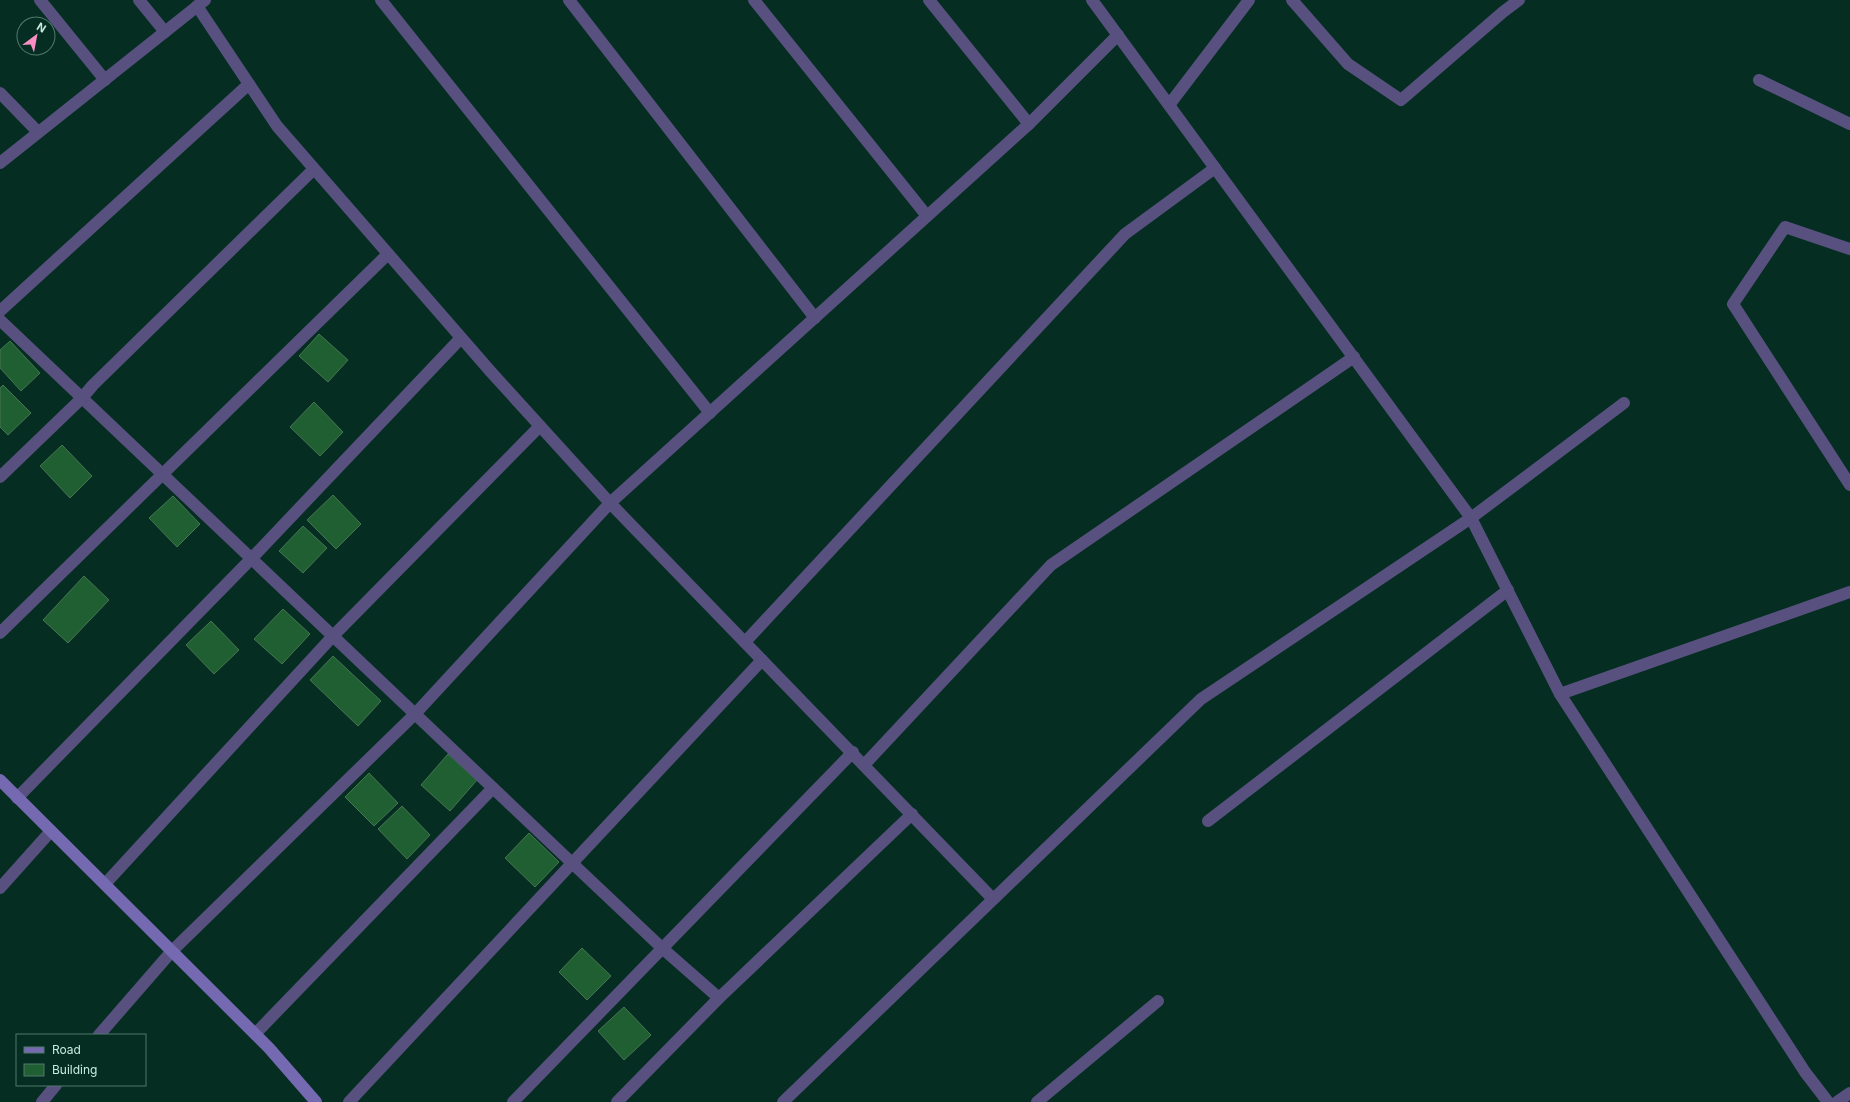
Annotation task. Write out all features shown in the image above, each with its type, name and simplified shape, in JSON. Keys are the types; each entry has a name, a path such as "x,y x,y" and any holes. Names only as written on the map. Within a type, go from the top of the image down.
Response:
{"street":[{"path":"40,0 105,80"},
{"path":"139,0 165,32"},
{"path":"381,0 710,413"},
{"path":"569,0 815,318"},
{"path":"754,0 927,216"},
{"path":"929,0 1029,124"},
{"path":"1092,0 1354,357 1470,518 1560,694 1805,1072 1828,1102"},
{"path":"1169,105 1249,0"},
{"path":"1292,0 1348,64 1401,100 1519,0"},
{"path":"0,163 201,3 249,84 277,126 461,338 610,503 853,752 993,899"},
{"path":"100,1034 172,951 415,714 610,503 1029,124 1118,35"},
{"path":"1759,80 1850,124"},
{"path":"0,311 249,84"},
{"path":"0,93 38,132"},
{"path":"745,642 1125,234 1215,168"},
{"path":"0,477 314,169"},
{"path":"1850,248 1785,227 1733,304 1850,485"},
{"path":"0,633 388,254"},
{"path":"0,320 662,948 718,998"},
{"path":"18,798 251,559 461,338"},
{"path":"864,765 1051,565 1354,357"},
{"path":"783,1102 1201,699 1470,518 1624,403"},
{"path":"105,884 333,636 540,426"},
{"path":"1208,821 1508,590"},
{"path":"1560,694 1850,592"},
{"path":"349,1102 762,660"},
{"path":"513,1102 853,752"},
{"path":"0,780 255,1034 310,1100"},
{"path":"255,1034 493,788"},
{"path":"617,1102 718,998 912,814"},
{"path":"0,888 51,831"},
{"path":"1037,1102 1158,1001"},
{"path":"42,1102 55,1086"},
{"path":"1837,1102 1850,1093"}],"building":[{"path":"319,334 348,360 328,382 299,356"},
{"path":"10,341 40,373 21,391 0,368 0,350"},
{"path":"3,385 31,413 8,435 0,427 0,388"},
{"path":"314,402 343,432 320,456 290,427"},
{"path":"62,445 92,476 70,498 40,466"},
{"path":"333,495 361,524 336,549 307,520"},
{"path":"173,496 200,524 177,547 149,518"},
{"path":"303,526 327,548 303,573 279,551"},
{"path":"84,576 109,600 68,643 43,620"},
{"path":"283,609 310,634 282,664 254,639"},
{"path":"211,621 239,650 214,674 186,645"},
{"path":"333,656 381,701 358,726 310,680"},
{"path":"448,754 477,780 450,811 421,785"},
{"path":"369,773 398,803 374,826 345,797"},
{"path":"402,806 430,835 407,859 378,829"},
{"path":"529,833 559,862 535,887 505,858"},
{"path":"582,948 611,976 587,1000 559,972"},
{"path":"624,1007 651,1035 624,1060 598,1031"}]}
